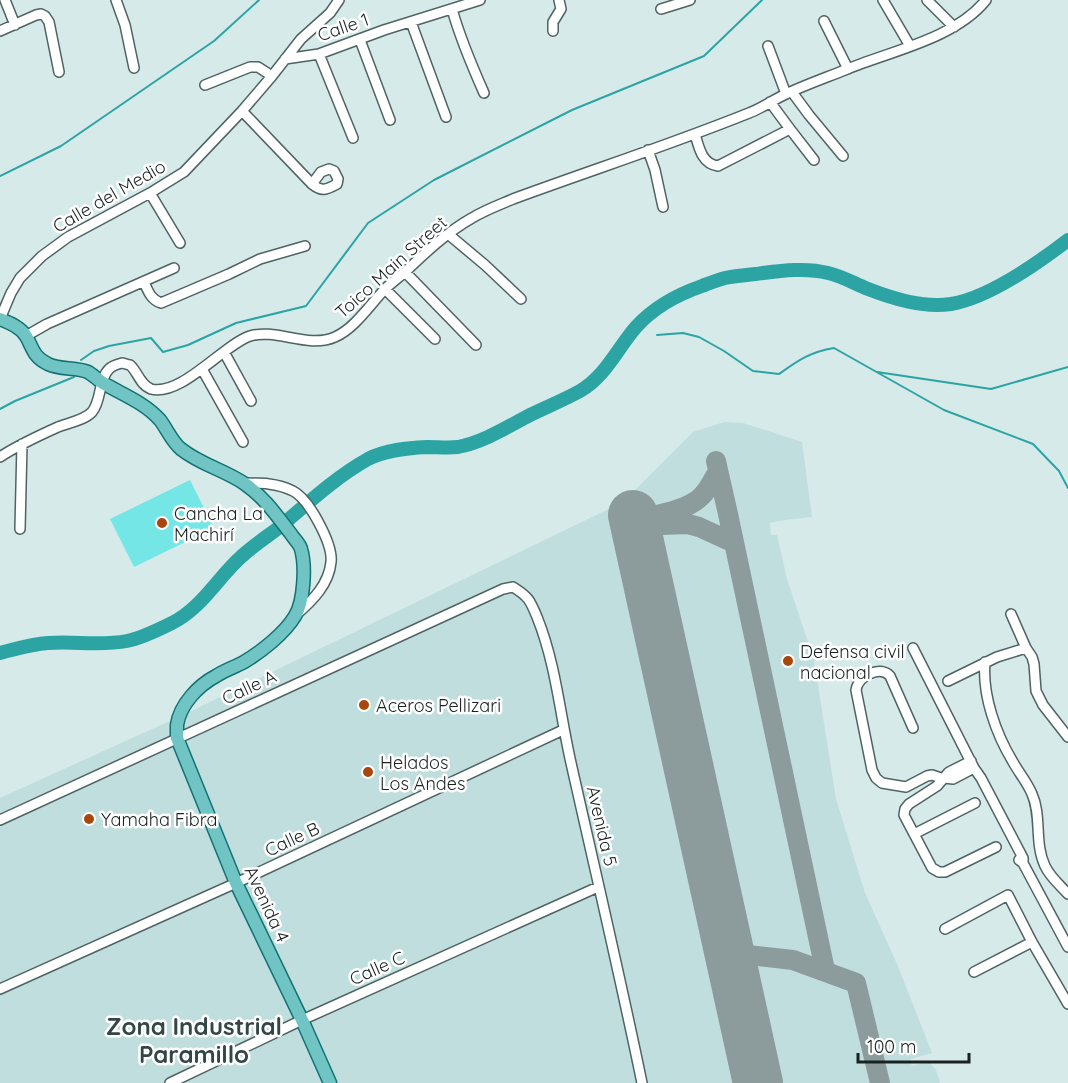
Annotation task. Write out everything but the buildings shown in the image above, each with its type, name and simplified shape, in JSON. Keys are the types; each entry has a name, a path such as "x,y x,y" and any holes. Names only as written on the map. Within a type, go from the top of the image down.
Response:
{"main road":[{"path":"0,319 14,324 26,336 32,351 49,365 88,372 151,412 158,418 178,447 188,455 243,483 261,496 301,548 303,590 295,616 282,633 262,649 244,662 202,685 180,714 177,738"},
{"name":"Avenida 4","path":"177,738 236,883 330,1083"}],"street":[{"path":"5,0 15,25"},
{"path":"116,0 125,25 134,69"},
{"name":"Calle del Medio","path":"0,319 20,278 42,256 68,237 184,172 242,111 301,39 330,13 339,0"},
{"name":"Calle 1","path":"285,59 320,54 384,30 480,0"},
{"path":"553,31 553,22 561,9 559,0"},
{"path":"661,9 690,0"},
{"path":"883,0 910,46"},
{"path":"927,0 954,27"},
{"name":"Toico Main Street","path":"102,382 109,369 122,363 130,365 142,382 150,388 167,387 179,383 202,369 240,340 253,335 275,335 307,341 334,338 344,332 385,289 448,234 470,218 752,112 789,93 929,39 972,15 985,1"},
{"path":"452,9 456,25 484,93"},
{"path":"0,32 41,14 45,16 49,22 56,49 59,72"},
{"path":"824,21 848,69"},
{"path":"411,22 446,117"},
{"path":"360,40 390,120"},
{"path":"768,46 789,93 843,156"},
{"path":"320,54 353,138"},
{"path":"205,85 250,67 258,67 272,76"},
{"path":"770,102 814,160"},
{"path":"242,111 312,184"},
{"path":"695,134 706,161 718,166 790,129"},
{"path":"648,150 663,207"},
{"path":"150,193 180,243"},
{"path":"448,234 521,299"},
{"path":"144,282 149,293 161,303 260,259 304,246"},
{"path":"26,336 174,268"},
{"path":"405,272 476,345"},
{"path":"385,289 435,339"},
{"path":"224,352 251,401"},
{"path":"202,369 243,442"},
{"path":"0,457 58,427 87,416 93,411 98,400 102,382"},
{"path":"20,529 22,444"},
{"path":"243,483 264,483 293,491 300,496 326,536 331,550 331,563 327,577 314,598 295,616"},
{"name":"Avenida 5","path":"513,587 527,596 538,619 552,662 563,730 642,1083"},
{"name":"Calle A","path":"0,820 502,589 513,587"},
{"path":"1011,614 1034,664 1036,691 1042,705 1068,737"},
{"path":"913,648 1019,860 1023,863 1068,946"},
{"path":"948,681 985,662 1026,648"},
{"path":"985,662 986,695 1012,761 1032,795 1037,811 1040,848 1045,866 1068,894"},
{"path":"913,728 890,676 886,672 880,671 861,678 856,685 856,690 876,778 882,783 906,787 927,776 933,775 944,779"},
{"name":"Calle B","path":"0,990 236,883 563,730"},
{"path":"974,768 949,772 937,786 904,809 904,815 932,868 939,872 945,872 996,847"},
{"path":"914,834 975,803"},
{"name":"Calle C","path":"170,1083 302,1020 598,886"},
{"path":"945,929 1008,895 1068,1004"},
{"path":"974,972 1032,942"}],"shaded area":[{"name":"Zona Industrial Paramillo","path":"724,422 743,423 802,442 812,517 770,523 771,535 777,535 787,579 814,660 836,799 865,893 897,964 932,1053 911,1059 911,1063 912,1066 928,1061 936,1070 940,1083 0,1083 0,798 183,715 623,502 693,432"},
{"name":"Cancha La Machirí","path":"190,480 214,528 134,567 110,519"}],"waterway":[{"path":"0,176 61,146 214,41 259,0"},
{"path":"81,360 94,351 109,346 151,338 163,352 188,345 236,323 306,306 368,223 434,180 572,110 704,56 762,0"},
{"path":"0,653 42,644 127,641 172,623 192,609 247,552 356,466 382,453 397,450 468,445 574,394 597,378 629,335 650,313 666,302 692,290 729,277 810,270 833,274 878,293 909,302 930,305 951,304 981,295 996,287 1028,269 1068,240"},
{"path":"657,335 683,333 699,337 753,371 779,374 805,357 834,348 944,410 1033,444 1059,471 1068,488"},
{"path":"877,372 991,389 1068,367"},
{"path":"0,409 74,377"}],"taxiway":[{"path":"716,461 825,970"},
{"path":"643,519 676,510 694,502 705,492 718,471"},
{"path":"635,526 688,524 734,543"},
{"path":"730,953 793,960 856,983 880,1083"}],"runway":[{"path":"633,515 758,1083"}],"place":[{"name":"Cancha La Machirí","path":"162,523"},
{"name":"Defensa civil nacional","path":"788,661"},
{"name":"Aceros Pellizari","path":"364,705"},
{"name":"Helados Los Andes","path":"368,772"},
{"name":"Yamaha Fibra","path":"89,819"}],"district":[{"name":"Zona Industrial Paramillo","path":"194,1040"}]}
